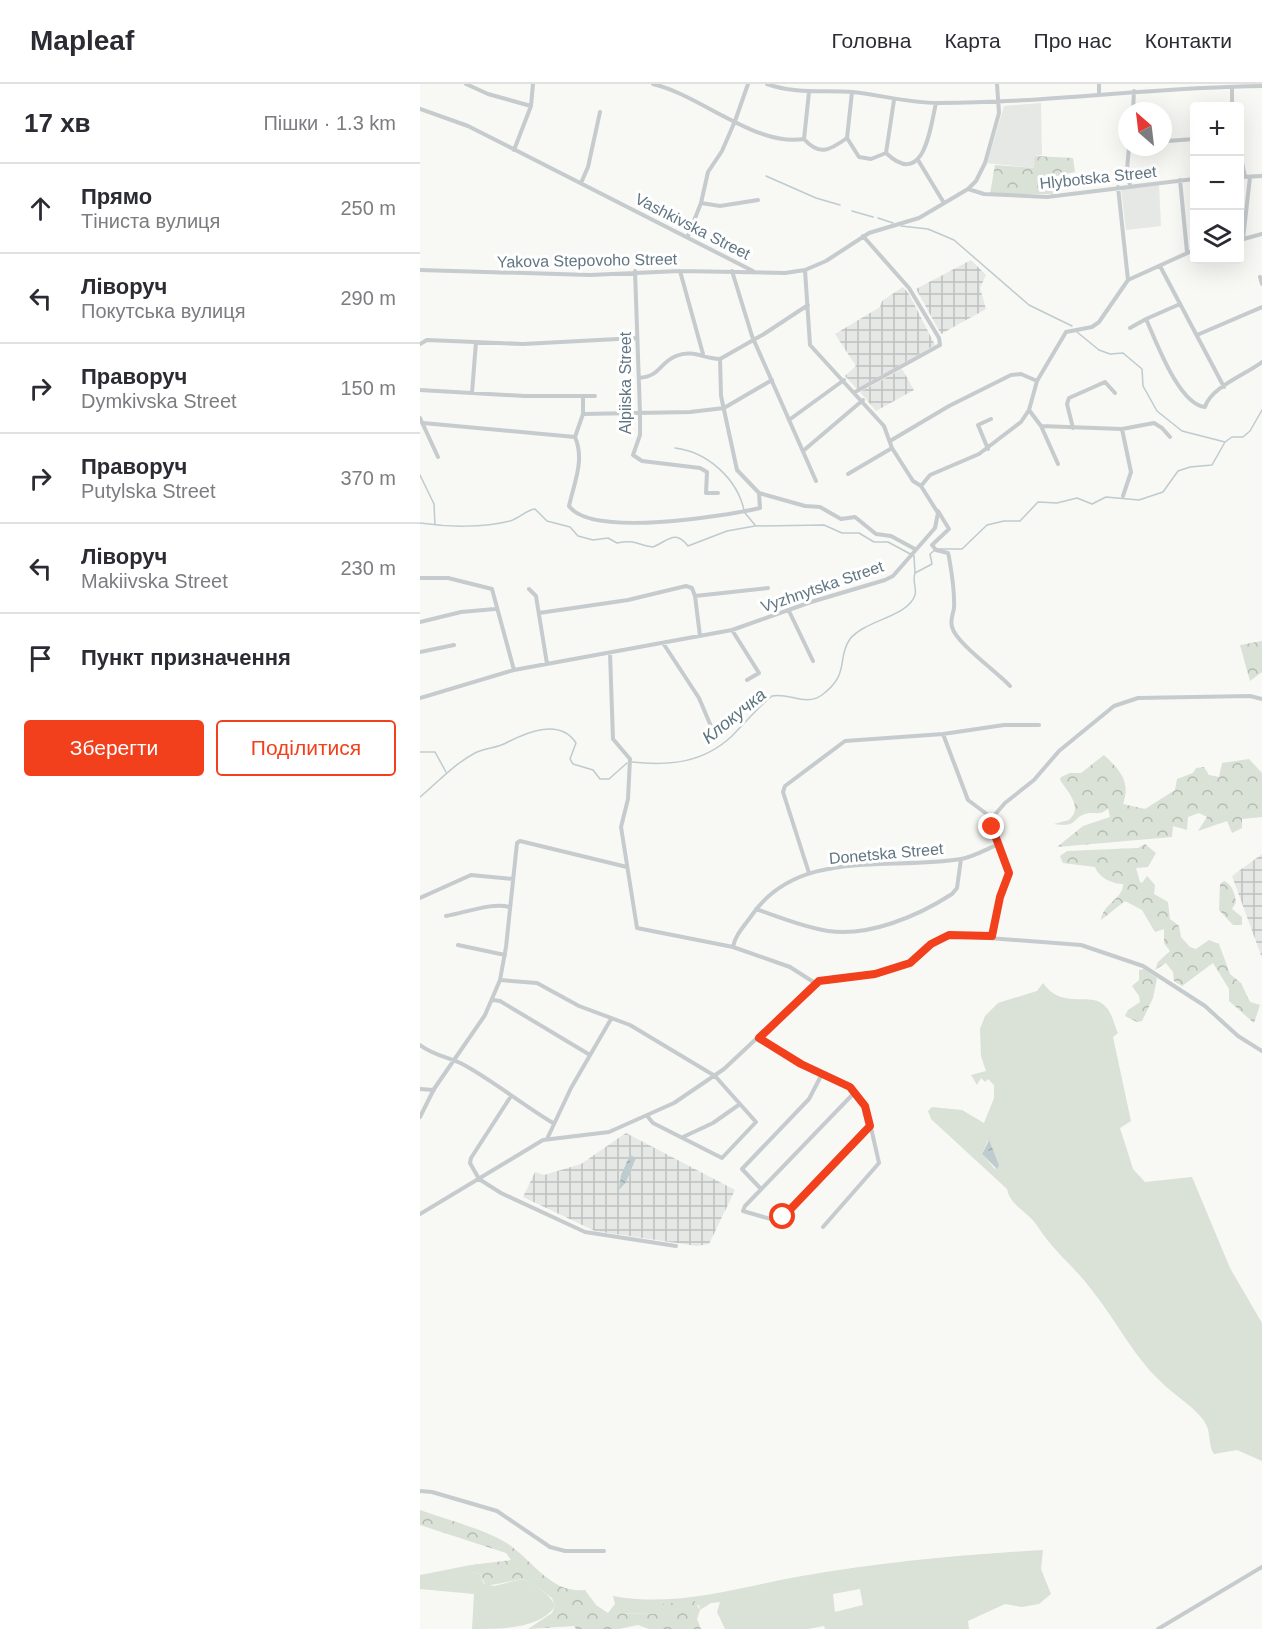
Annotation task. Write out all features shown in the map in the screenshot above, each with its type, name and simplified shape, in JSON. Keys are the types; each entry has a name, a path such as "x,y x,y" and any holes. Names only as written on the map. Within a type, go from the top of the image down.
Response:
{"street":[{"path":"466,84 488,94 531,106"},
{"path":"514,150 531,106 532,84"},
{"path":"653,84 674,90 735,121 779,139 794,141 804,139"},
{"path":"688,236 701,203 708,172 722,151 748,84"},
{"path":"767,84 809,92 852,92 894,100 936,103 1000,102 1099,93 1262,86"},
{"path":"997,84 1000,102"},
{"path":"1099,84 1099,93"},
{"path":"1233,102 1236,86"},
{"path":"1133,102 1134,91"},
{"path":"804,139 809,92"},
{"path":"852,92 847,138 859,157 871,159 886,153"},
{"path":"886,153 894,100"},
{"name":"Vashkivska Street","path":"420,109 455,120 688,236 754,272 785,273 806,270 832,258 863,236 919,218 968,189 976,181 985,163 1000,102"},
{"path":"886,153 897,163 909,165 918,160 927,144 936,103"},
{"path":"581,183 588,167 600,112"},
{"path":"804,139 821,152 847,138"},
{"path":"1172,141 1190,139"},
{"path":"1129,156 1127,170 1130,185"},
{"path":"1240,156 1245,177 1243,210"},
{"path":"918,160 945,203"},
{"path":"1245,177 1262,176"},
{"name":"Hlybotska Street","path":"968,189 984,194 1047,197 1190,179"},
{"path":"1180,180 1187,252"},
{"path":"1118,187 1128,280"},
{"path":"701,203 720,206 758,201"},
{"path":"1244,238 1262,234"},
{"path":"855,392 940,345 939,338 909,288 863,236"},
{"path":"921,486 930,475 987,449 1021,422 1029,410 1037,381 1066,332 1092,327 1128,280 1190,251"},
{"path":"1160,266 1224,387"},
{"name":"Yakova Stepovoho Street","path":"420,270 590,275 680,270 754,272"},
{"path":"680,270 703,354"},
{"path":"806,270 810,345 863,400 884,426 892,448 913,481 921,486 949,529 933,542 935,549 948,553 951,566 954,587 952,629 961,643 996,670 1010,686"},
{"name":"Alpiiska Street","path":"635,271 640,435 633,454 642,461 700,468 707,472 706,493 718,493"},
{"path":"732,271 754,340 816,481"},
{"path":"1260,277 1262,284"},
{"path":"1130,328 1180,304"},
{"path":"639,378 653,376 677,356 703,354 720,359 808,305"},
{"path":"1197,335 1262,308"},
{"path":"1146,320 1185,395 1203,408 1207,398 1262,362"},
{"path":"420,344 427,340 578,343 637,338"},
{"path":"472,393 476,342"},
{"path":"720,359 724,408 737,470 759,493 805,506 820,507 841,519 855,517 876,534 891,536 914,550"},
{"path":"890,441 932,415 1011,375 1021,374 1037,381"},
{"path":"583,414 724,408 771,380"},
{"path":"789,420 844,380"},
{"path":"1072,428 1067,404 1069,398 1105,382 1115,393"},
{"path":"420,390 595,396"},
{"path":"583,397 583,414 575,438 578,446 579,466 569,506 575,512 608,521 667,523 760,508 759,493"},
{"path":"802,451 863,400"},
{"path":"1029,410 1041,426 1058,464"},
{"path":"987,449 978,425 991,419"},
{"path":"422,421 575,438"},
{"path":"422,421 438,457"},
{"path":"1041,426 1122,429 1154,423 1170,437"},
{"path":"1122,429 1131,471 1123,496"},
{"path":"848,474 892,448"},
{"name":"Vyzhnytska Street","path":"420,698 514,670 732,630 885,580 893,576 935,528 938,519 936,508"},
{"path":"420,578 448,578 492,589 495,609 514,670"},
{"path":"539,613 628,600 686,586 692,588 695,596 700,636"},
{"path":"695,596 768,588"},
{"path":"529,589 536,596 547,664"},
{"path":"420,622 461,612 495,609"},
{"path":"789,611 813,661"},
{"path":"732,630 759,673 747,680"},
{"path":"663,643 699,698 713,731"},
{"path":"420,652 454,645"},
{"path":"610,653 613,739 630,759 628,799 621,827 637,928 733,947 792,968 815,983"},
{"path":"992,818 1005,803 1034,780 1059,752 1114,706 1152,697 1250,696 1262,699"},
{"path":"809,873 783,792 785,786 845,741 942,734 1004,725 1039,725"},
{"path":"942,734 968,800 992,818 1009,873 1000,897 992,936"},
{"path":"420,1117 434,1090 493,1000 505,955 517,843 520,841 621,863 627,867"},
{"name":"Donetska Street","path":"733,947 736,938 756,909 773,890 809,873 859,865 961,859 999,844"},
{"path":"756,909 829,931 875,927 901,919 952,894 957,888 961,859"},
{"path":"420,898 471,875 514,879"},
{"path":"446,916 480,910 494,904 509,907"},
{"path":"420,1214 547,1139 609,1132 648,1117 715,1076 759,1038 815,983 835,977 875,974 910,963 931,944 949,935 992,936 1081,945 1145,967 1211,1010 1234,1033 1262,1051"},
{"path":"458,945 505,955"},
{"path":"500,980 537,983 611,1019 630,1025 715,1076 755,1121 754,1126 722,1158 652,1122 648,1117"},
{"path":"493,1000 500,1001 591,1055"},
{"path":"547,1139 553,1122 611,1019"},
{"path":"759,1038 822,1074 846,1084 855,1092 867,1110 879,1163 823,1227"},
{"path":"420,1045 432,1054 455,1061 482,1075 553,1122"},
{"path":"761,1189 742,1169 809,1100 822,1074"},
{"path":"420,1089 434,1090"},
{"path":"855,1092 742,1209 747,1213 774,1220 781,1218 870,1126"},
{"path":"511,1096 471,1158 470,1163 480,1180 501,1193 587,1233 676,1246"},
{"path":"683,1137 714,1122 740,1104"},
{"path":"420,1491 432,1492 497,1511 550,1547 565,1551 604,1551"},
{"path":"1158,1629 1262,1567"}],"shaded area":[{"path":"1041,103 1042,155 1035,156 1035,168 987,163 1004,106"},
{"path":"1159,185 1161,226 1126,230 1121,188"},
{"path":"971,260 986,275 980,288 986,309 941,334 916,289"},
{"path":"903,287 909,294 935,345 857,389 845,376 856,366 835,334 880,307 882,301"},
{"path":"902,369 914,390 876,411 860,392"},
{"path":"1262,854 1262,958 1232,876"},
{"path":"626,1133 735,1190 709,1244 697,1246 595,1231 523,1197 535,1172 544,1175 581,1164"}],"green space":[{"path":"1035,156 1073,158 1075,172 1051,177 1053,194 990,194 995,165 1034,168"},
{"path":"1262,641 1262,672 1250,681 1240,645"},
{"path":"1104,755 1115,766 1125,783 1123,804 1145,809 1175,790 1177,779 1193,773 1196,768 1204,767 1209,775 1219,777 1222,763 1249,759 1262,773 1262,817 1242,819 1242,828 1232,833 1227,821 1198,831 1207,817 1199,813 1188,817 1187,830 1173,826 1172,837 1057,847 1083,826 1110,817 1108,808 1100,813 1085,814 1071,824 1054,824 1069,820 1075,811 1073,800 1060,780 1061,777 1070,773 1081,773"},
{"path":"1145,844 1156,853 1148,867 1136,868 1140,882 1142,883 1147,876 1155,885 1154,894 1168,902 1170,919 1179,926 1181,937 1190,947 1196,949 1209,940 1219,944 1230,974 1241,983 1250,1002 1260,1005 1254,1023 1229,1001 1229,989 1213,963 1182,986 1174,981 1173,972 1166,963 1155,970 1158,962 1170,951 1164,943 1164,929 1155,932 1142,910 1125,901 1101,920 1102,914 1120,893 1123,884 1107,880 1095,867 1063,863 1060,856 1067,851 1138,848"},
{"path":"1224,881 1229,884 1234,893 1236,902 1232,909 1242,917 1242,925 1233,925 1219,910 1220,884"},
{"path":"1144,969 1157,978 1153,998 1142,1021 1137,1022 1125,1016 1128,1010 1140,1002 1132,986 1139,980 1139,970"},
{"path":"1043,983 1059,996 1093,1000 1106,1007 1118,1033 1113,1037 1131,1121 1120,1128 1133,1169 1145,1182 1192,1177 1230,1268 1262,1323 1262,1461 1237,1450 1214,1454 1209,1432 1201,1417 1150,1371 1087,1284 1034,1222 1016,1205 1007,1189 931,1119 928,1111 932,1107 962,1110 984,1123 994,1098 994,1085 988,1079 985,1082 981,1078 977,1085 971,1075 986,1071 981,1056 980,1029 985,1016 998,1003 1037,991","holes":["988,1140 999,1165 995,1169 982,1154"]},
{"path":"420,1510 480,1530 502,1541 554,1582 574,1590 585,1590 596,1605 608,1613 662,1614 663,1604 694,1600 700,1610 697,1619 701,1629 649,1629 638,1625 619,1629 576,1629 574,1626 528,1629 552,1613 555,1606 552,1598 523,1579 486,1586 480,1574 471,1572 471,1565 511,1560 506,1553 420,1525"},
{"path":"1043,1550 1041,1569 1051,1594 1039,1604 1022,1607 1005,1604 968,1621 969,1629 825,1629 824,1626 808,1629 725,1629 717,1612 720,1602 711,1603 700,1610 699,1605 662,1614 608,1613 615,1604 613,1596 637,1599 685,1598 862,1567","holes":["860,1589 863,1605 835,1612 833,1594"]},
{"path":"471,1565 471,1572 480,1574 484,1584 494,1586 523,1579 545,1593 555,1606 549,1614 530,1623 507,1628 472,1629 474,1594 420,1589 420,1575"}],"water":[{"path":"989,1140 999,1165 997,1169 982,1154"},
{"path":"630,1155 636,1158 626,1182 619,1190 621,1175"}],"waterway":[{"path":"766,176 816,198 840,205"},
{"path":"852,211 873,217"},
{"path":"878,218 893,223"},
{"path":"901,226 928,229 954,240 1029,305 1072,326"},
{"path":"1077,332 1099,350 1110,354 1123,353 1142,369 1143,386 1157,411 1182,431 1225,442"},
{"name":"Клокучка","path":"632,762 673,763 698,757 721,745 732,736 772,696 809,700 822,695 837,680 850,639 866,627 895,614 911,602 915,595 915,573 932,564 930,554 936,549 962,549 987,525 1004,521 1020,521 1038,502 1057,503 1077,498 1092,504 1106,497 1139,500 1163,492 1178,471 1190,467 1212,465 1225,442 1232,437 1243,437 1250,431 1262,410"},
{"path":"675,448 699,455 719,469 735,488 744,510"},
{"path":"420,475 434,504 435,525"},
{"path":"420,523 453,526 488,525 510,521 535,509 547,521 570,527 578,536 593,540 608,538 617,543 633,542 653,547 675,537 688,546 727,531 755,526 824,525 842,533 859,533 874,542 888,542 914,556 915,573"},
{"path":"745,513 755,525"},
{"name":"Клокучка","path":"420,797 467,757 543,730 552,729 569,735 576,743 570,759 573,764 593,770 600,779 609,779 627,763"},
{"path":"420,752 435,752 446,772"}],"route":[{"path":"783,1217 870,1126 867,1110 854,1090 801,1064 759,1038 819,981 835,977 875,974 910,963 931,944 949,935 992,936 1000,897 1009,873 1008,864 992,827"}]}
